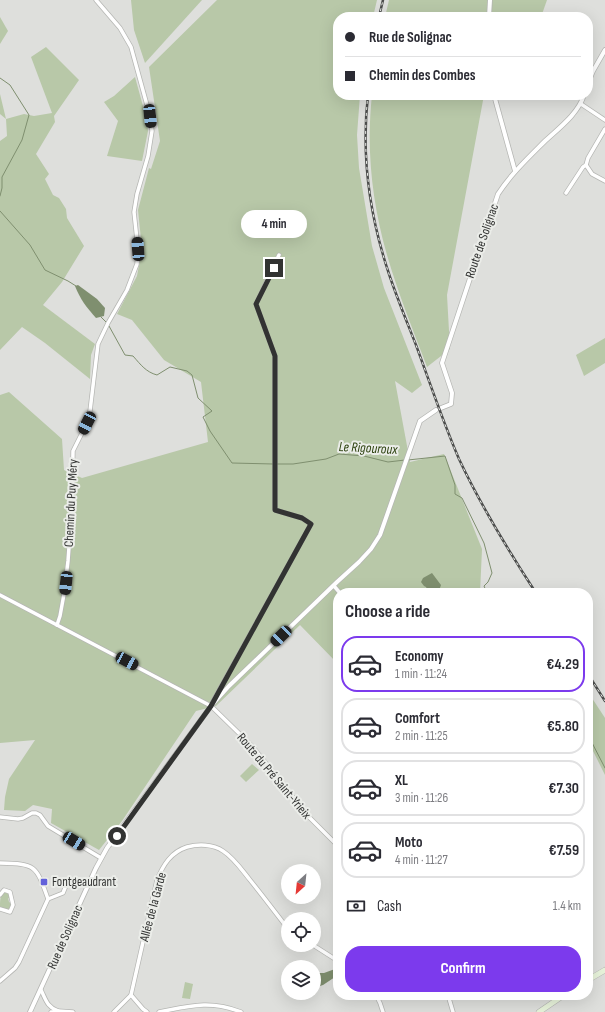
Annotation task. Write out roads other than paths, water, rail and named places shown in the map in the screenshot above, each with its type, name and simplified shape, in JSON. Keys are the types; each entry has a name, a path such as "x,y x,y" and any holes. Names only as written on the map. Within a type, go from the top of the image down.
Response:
{"main road":[{"path":"593,977 605,970"},
{"path":"539,1012 557,1000"}],"street":[{"name":"Chemin du Puy Méry","path":"57,625 64,594 72,514 73,451 87,423 90,410 96,351 107,325 127,290 137,264 138,249 134,212 148,156 152,131 150,116 131,47 120,28 96,0"},
{"path":"489,12 490,0"},
{"path":"593,71 605,50"},
{"path":"495,100 515,171"},
{"name":"Route de Solignac","path":"438,409 451,404 452,393 442,363 498,194 515,171 570,117 581,104 582,100"},
{"path":"581,104 605,120"},
{"path":"566,192 583,167 586,165 588,158 605,129"},
{"path":"586,165 592,174 605,181"},
{"path":"211,706 311,524 302,518 275,510 275,356 256,304 279,255"},
{"name":"Rue de Solignac","path":"30,1012 101,858 211,706 229,686 359,562 380,535 420,421 438,409"},
{"name":"Route du Pré Saint-Yrieix","path":"0,595 211,706 252,746 309,817 333,841"},
{"path":"0,817 18,819 32,813 38,814 48,826 101,858"},
{"name":"Allée de la Garde","path":"131,995 161,869 167,861 183,849 198,845 222,850 235,861 281,920"},
{"path":"0,863 23,864 32,867 39,875 48,899"},
{"path":"0,981 19,962 48,899 63,893 67,883"},
{"path":"0,895 4,890 10,892 13,905 9,912 0,909"},
{"path":"321,950 333,958"},
{"path":"41,990 50,1007 58,1011"},
{"path":"114,1012 131,995 147,1012"},
{"path":"378,1000 383,1012"},
{"path":"449,1000 453,1012"},
{"path":"159,1012 200,1004 214,1004 229,1007 241,1012"},
{"path":"51,1012 73,1012"}],"waterway":[{"name":"Le Rigouroux","path":"0,78 10,85 29,115 22,140 2,177 0,196"},
{"name":"Le Rigouroux","path":"0,211 30,245 45,270 76,286"},
{"name":"Le Rigouroux","path":"101,317 107,323"},
{"name":"Le Rigouroux","path":"109,326 125,355 133,356 150,372 157,375 170,367 187,371 192,375 198,398 212,411 203,417 210,431 232,463 273,464"},
{"name":"Le Rigouroux","path":"276,464 293,464 326,459 339,454 364,456 388,462 405,460"},
{"name":"Le Rigouroux","path":"408,460 445,456 455,485 455,494 462,498 484,543 492,573 488,582 484,586 485,588"},
{"name":"Le Rigouroux","path":"593,745 605,768"}],"railway":[{"path":"380,12 383,0"},
{"path":"368,100 366,140 369,186 372,208 382,252 389,274 459,459 495,528 533,588"},
{"path":"593,682 605,701"}],"place":[{"name":"Fontgeaudrant","path":"44,882"}]}
